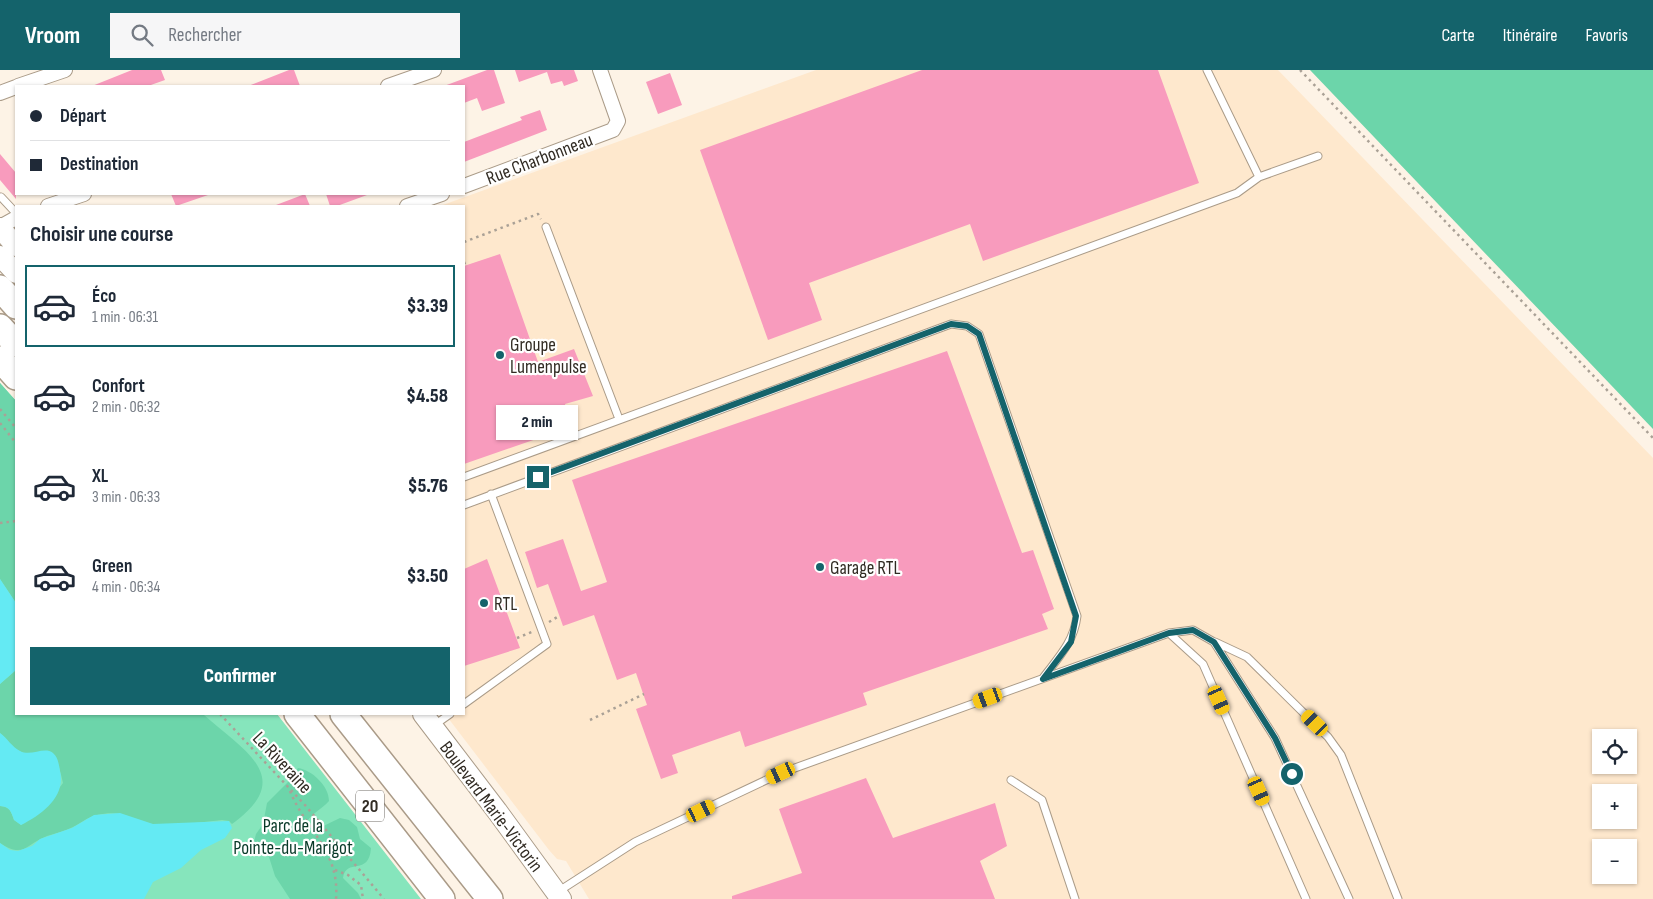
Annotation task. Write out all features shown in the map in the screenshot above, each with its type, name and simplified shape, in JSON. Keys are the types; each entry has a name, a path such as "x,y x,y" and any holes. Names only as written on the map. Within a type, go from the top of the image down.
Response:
{"highway":[{"path":"0,288 15,305"},
{"path":"0,308 15,325"},
{"path":"0,327 15,343"},
{"path":"0,359 15,376"},
{"name":"20","path":"299,715 442,899"},
{"path":"327,715 470,899"},
{"path":"344,715 490,899"},
{"path":"355,715 455,854"}],"street":[{"path":"23,85 64,70"},
{"path":"391,85 434,70"},
{"name":"Rue Charbonneau","path":"465,186 613,130 618,121 600,70"},
{"path":"0,92 15,88"},
{"path":"51,205 81,195"},
{"path":"409,205 439,195"},
{"path":"15,219 0,228 15,245"},
{"path":"0,256 15,272"},
{"name":"Boulevard Marie-Victorin","path":"428,720 559,896"}],"lane":[{"path":"1207,70 1259,177"},
{"path":"465,477 1237,193 1259,177 1318,156"},
{"path":"0,196 15,212"},
{"path":"546,227 618,419"},
{"path":"465,505 951,324 967,326 979,334 1076,616 1071,642 1043,679"},
{"path":"465,703 547,644 491,494"},
{"path":"559,896 635,842 781,773 1169,633 1193,630 1247,657 1328,737 1342,755 1398,899"},
{"path":"1169,633 1203,664 1306,899"},
{"path":"1214,642 1275,738 1349,899"},
{"path":"428,720 446,715"},
{"path":"1011,780 1042,800 1076,899"}],"path":[{"path":"1300,70 1653,438"},
{"path":"465,242 538,214 546,227"},
{"path":"0,408 15,427"},
{"path":"0,423 15,441"},
{"path":"0,523 15,521"},
{"path":"590,720 644,694"},
{"name":"La Riveraine","path":"221,715 288,787 384,899"},
{"path":"288,787 296,807 324,846 335,870 336,899"},
{"path":"335,870 363,887 363,899"},
{"path":"359,883 366,878"}],"shaded area":[{"path":"816,70 1278,70 1653,458 1653,899 589,899 566,861 557,859 446,715 465,715 465,205 443,205"}],"green space":[{"path":"1310,70 1653,70 1653,429"},
{"name":"Parc de la Pointe-du-Marigot","path":"0,383 15,400 15,715 278,715 421,899 33,899 0,861"},
{"path":"0,383 15,400 15,602 0,579"},
{"path":"15,671 15,715 204,715 248,753 257,765 262,778 261,792 251,807 232,824 229,821 222,820 160,825 113,813 91,817 70,828 40,839 20,850 8,848 0,843 0,806 8,808 14,820 21,825 42,811 63,783 59,767 52,753 30,755 21,752 12,746 0,733 0,684"},
{"path":"298,768 314,775 323,784 329,801 309,818 305,825 313,831 340,818 349,820 357,827 360,839 371,848 366,862 348,869 343,878 358,893 361,899 290,899 275,876 269,857 254,842 256,834 263,824 267,803 288,782"}],"water":[{"path":"0,579 15,602 15,671 0,684"},
{"path":"0,733 14,747 24,753 49,751 53,753 59,764 61,780 56,796 45,810 21,825 14,820 8,808 0,806"},
{"path":"120,813 153,824 229,821 232,828 225,838 201,850 181,868 153,882 144,899 0,899 0,843 10,850 18,851 32,846 40,839 72,828 94,815"}],"building":[{"path":"132,70 161,70 165,80 151,85 94,85"},
{"path":"289,70 294,70 300,85 251,85"},
{"path":"487,70 494,70 505,103 482,111 477,98 465,103 465,85 447,85"},
{"path":"515,70 574,70 578,81 564,86 562,81 551,84 547,72 519,82"},
{"path":"922,70 1158,70 1199,183 983,261 970,224 809,283 822,320 768,340 700,150"},
{"path":"670,73 682,105 658,114 646,82"},
{"path":"540,110 547,130 465,162 465,142 522,120 520,117"},
{"path":"0,154 15,172 16,199 0,180"},
{"path":"171,195 208,195 179,205 176,205"},
{"path":"305,195 310,205 276,205"},
{"path":"326,195 367,195 340,205 330,205"},
{"name":"Groupe Lumenpulse","path":"500,254 538,362 574,349 593,396 565,404 571,427 465,464 465,266"},
{"name":"Garage RTL","path":"947,351 1022,553 1033,550 1054,609 1042,614 1048,629 863,693 867,705 745,747 740,731 672,755 678,773 661,779 636,709 647,705 636,673 617,680 594,615 563,626 548,584 537,588 525,552 563,539 581,591 607,582 572,480"},
{"name":"RTL","path":"487,559 520,648 465,666 465,569"},
{"path":"866,778 893,838 995,803 1007,846 980,861 995,899 732,899 732,896 802,873 779,809"}],"place":[{"name":"Groupe Lumenpulse","path":"500,355"},
{"name":"Garage RTL","path":"820,567"},
{"name":"RTL","path":"484,603"}],"route":[{"path":"538,477 951,324 967,326 979,334 1076,616 1071,642 1043,679 1169,633 1193,630 1214,642 1275,738 1292,774"}]}
